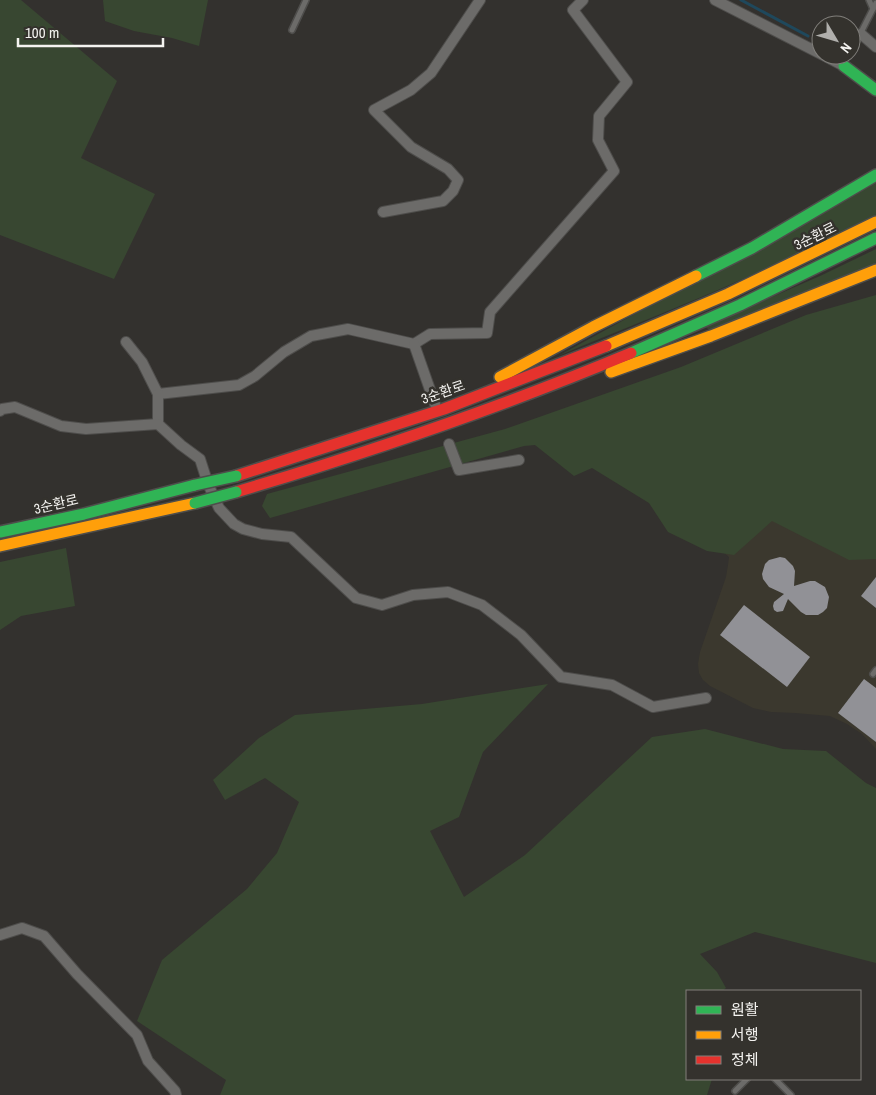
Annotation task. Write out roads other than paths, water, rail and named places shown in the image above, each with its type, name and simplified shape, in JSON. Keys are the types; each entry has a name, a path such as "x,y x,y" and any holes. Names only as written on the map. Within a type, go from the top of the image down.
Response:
{"main road":[{"path":"844,66 876,90"},
{"path":"433,408 752,248 876,175"},
{"name":"3순환로","path":"0,532 84,514 236,476 433,408 644,331 748,285 876,222"},
{"path":"0,546 87,528 236,492 325,466 508,403 657,342 793,280 876,238"},
{"path":"370,450 648,360 797,303 876,270"}],"street":[{"path":"383,212 443,201 453,191 458,180 448,170 411,147 374,110 411,90 431,73 480,0"},
{"path":"158,394 239,385 255,376 284,352 311,336 348,329 414,344 430,334 487,333 490,312 614,172 598,140 600,116 627,82 573,10 583,0"},
{"path":"715,0 811,48"},
{"path":"861,35 876,47"},
{"path":"126,342 142,362 158,394 158,424"},
{"path":"414,344 433,408"},
{"path":"0,411 15,407 61,426 86,429 158,424 200,459 208,484 219,508 234,524 243,530 291,537 356,598 382,605 413,595 448,592 482,605 521,634 561,677 612,685 653,707 706,698"},
{"path":"449,444 459,470 518,460"},
{"path":"0,935 22,928 44,936 77,974 137,1035 148,1061 175,1091 176,1095"}],"lane":[{"path":"292,30 306,0"},
{"path":"861,32 875,6 869,0"},
{"path":"735,1090 746,1080"},
{"path":"776,1080 791,1095"}],"waterway":[{"path":"741,0 808,36"}]}
